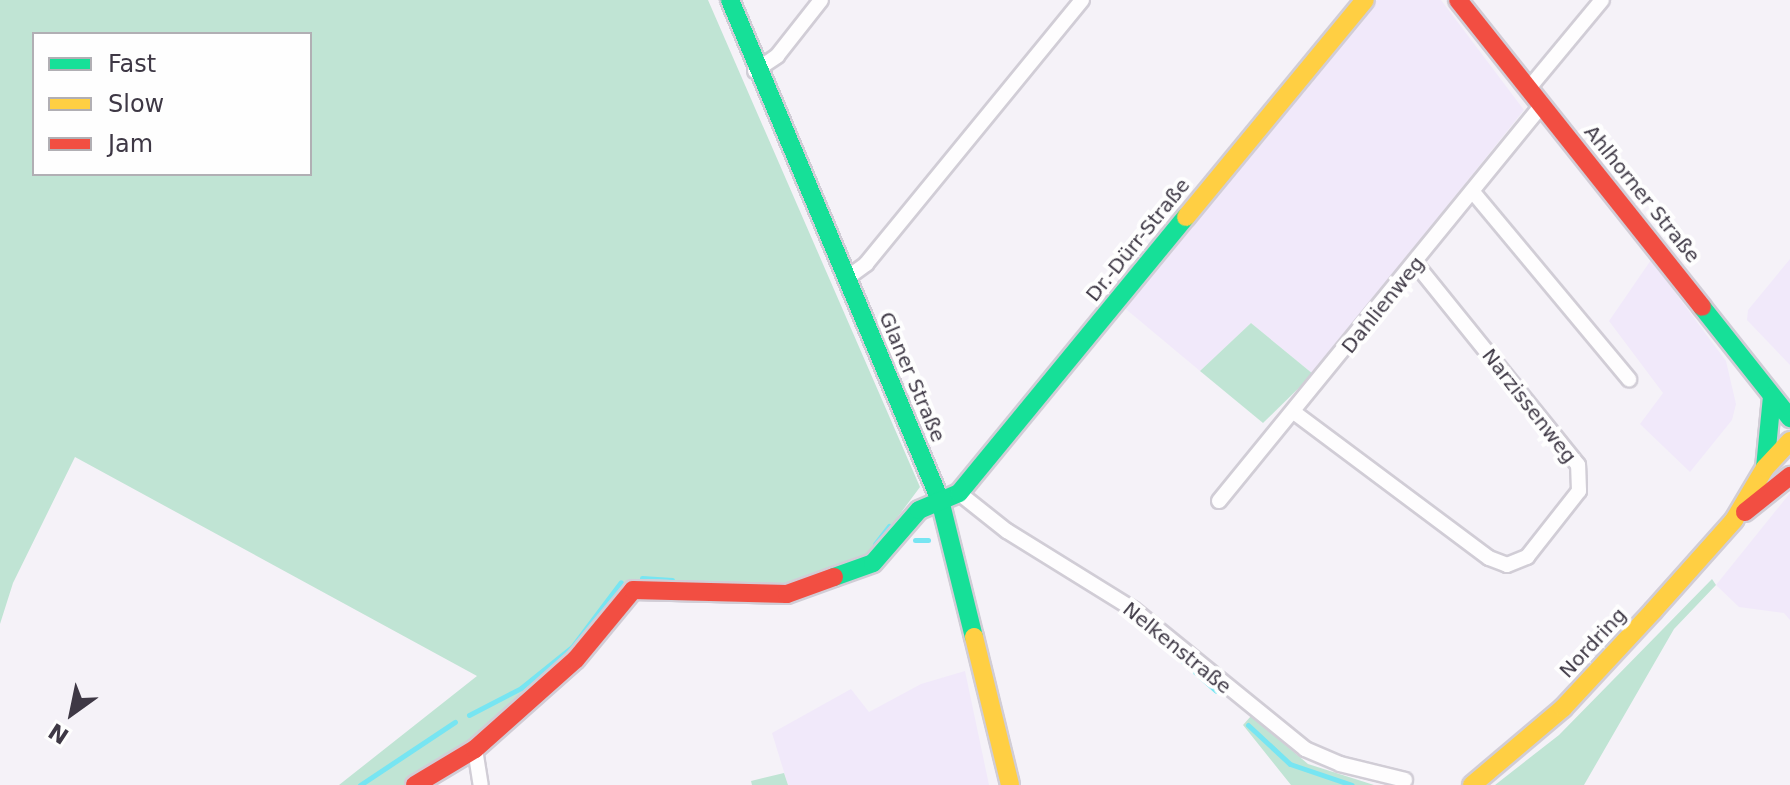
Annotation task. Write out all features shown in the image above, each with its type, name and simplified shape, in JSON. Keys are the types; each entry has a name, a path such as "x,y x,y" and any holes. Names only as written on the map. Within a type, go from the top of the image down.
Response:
{"street":[{"name":"Glaner Straße","path":"730,0 755,71 847,278 940,500 1010,785"},
{"path":"755,71 777,56 821,0"},
{"path":"847,278 866,264 1082,0"},
{"name":"Dr.-Dürr-Straße","path":"959,493 1365,0"},
{"name":"Ahlhorner Straße","path":"1458,0 1790,418"},
{"path":"1529,88 1602,0"},
{"name":"Dahlienweg","path":"1219,501 1295,413 1542,105"},
{"path":"1473,192 1629,379"},
{"name":"Narzissenweg","path":"1295,413 1489,558 1507,565 1527,557 1579,491 1578,465 1416,264"},
{"path":"1765,468 1772,396"},
{"name":"Nordring","path":"1734,520 1765,468 1790,441"},
{"name":"Nordring","path":"1472,785 1563,708 1734,520 1790,476"},
{"path":"415,785 475,749 576,659 633,590 787,594 873,563 919,510 959,493"},
{"name":"Nelkenstraße","path":"959,493 1007,531 1133,609 1305,749 1340,764 1405,780"},
{"path":"475,749 481,785"}],"shaded area":[{"path":"1377,0 1441,0 1524,110 1313,374 1251,323 1200,371 1121,305"},
{"path":"1790,259 1790,365 1747,320 1748,310"},
{"path":"1651,260 1726,361 1736,404 1732,420 1690,472 1640,424 1663,393 1609,321"},
{"path":"1790,493 1790,620 1784,613 1739,607 1716,585"},
{"path":"965,671 989,785 788,785 772,733 851,689 869,712 921,684"}],"green space":[{"path":"0,0 708,0 920,487 868,557 790,587 623,584 570,657 474,739 409,785 339,785 477,676 75,457 13,583 0,624"},
{"path":"1251,323 1313,374 1263,423 1200,371"},
{"path":"1712,579 1716,585 1674,629 1584,785 1495,785 1559,735"},
{"path":"1251,716 1308,764 1374,785 1291,785 1243,725"},
{"path":"784,773 788,785 752,785 751,781"}],"waterway":[{"path":"875,544 889,526"},
{"path":"915,540 928,540"},
{"path":"642,578 672,580"},
{"path":"469,715 521,688 572,647 621,582"},
{"path":"1157,638 1216,691"},
{"path":"360,785 455,722"},
{"path":"1248,725 1290,764 1352,785"}],"traffic: fast":[{"path":"730,0 940,500 974,637"},
{"path":"834,577 873,563 919,510 959,493 1186,217"},
{"path":"1702,307 1790,418"},
{"path":"1765,468 1772,396"}],"traffic: slow":[{"path":"1186,217 1365,0"},
{"path":"1472,785 1563,708 1653,611 1734,520 1765,468 1790,441"},
{"path":"974,637 1010,785"}],"traffic: jam":[{"path":"1458,0 1702,307"},
{"path":"1745,512 1790,476"},
{"path":"415,785 475,749 576,659 633,590 787,594 834,577"}]}
